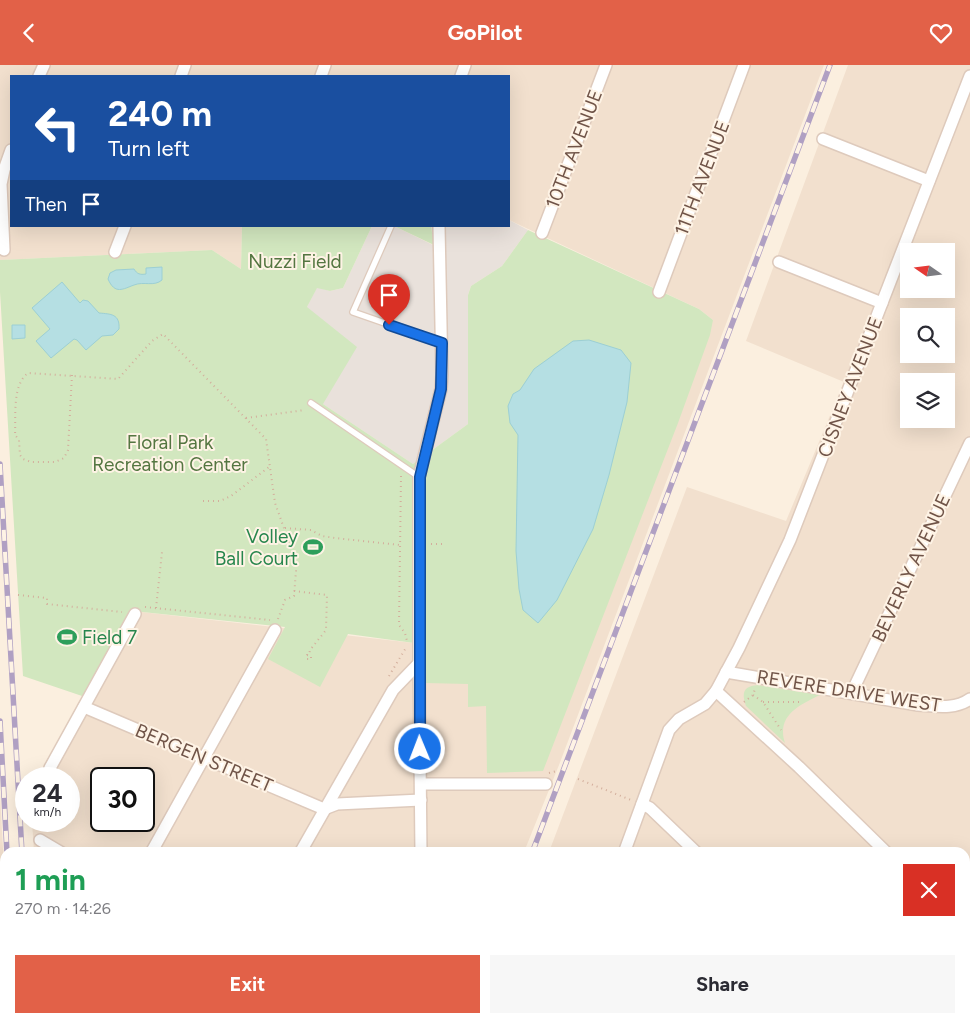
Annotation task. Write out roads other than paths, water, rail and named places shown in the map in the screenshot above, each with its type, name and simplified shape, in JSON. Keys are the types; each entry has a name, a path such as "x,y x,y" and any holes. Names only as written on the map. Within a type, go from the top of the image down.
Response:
{"street":[{"name":"10TH AVENUE","path":"542,233 606,65"},
{"name":"11TH AVENUE","path":"659,291 744,65"},
{"name":"CISNEY AVENUE","path":"626,847 638,803 672,726 679,719 705,704 716,691 797,523 970,76"},
{"path":"823,139 929,181"},
{"path":"4,250 1,185 10,153"},
{"path":"115,253 125,227"},
{"path":"421,847 419,663 420,477 441,389 442,315 439,227"},
{"path":"779,262 882,303"},
{"name":"BEVERLY AVENUE","path":"852,692 970,443"},
{"path":"51,767 135,614"},
{"path":"154,847 275,630"},
{"path":"303,847 393,689 419,663"},
{"name":"REVERE DRIVE WEST","path":"726,671 918,705 945,707 965,703 970,699"},
{"path":"716,691 881,847"},
{"name":"BERGEN STREET","path":"84,707 324,809"},
{"path":"421,784 546,784"},
{"path":"324,809 338,804 421,800"},
{"path":"638,803 653,811 691,847"},
{"path":"40,840 52,847"}],"lane":[{"path":"391,227 353,313 442,343"},
{"path":"311,403 420,477"}],"water":[{"path":"162,267 162,280 156,283 138,284 123,289 116,289 108,279 110,273 116,270 134,269 140,274 146,274 146,268"},
{"path":"62,282 80,303 83,300 88,301 99,313 114,316 118,320 119,329 113,335 102,336 86,350 74,339 51,358 36,341 50,329 32,308"},
{"path":"12,325 25,325 25,338 12,339"},
{"path":"589,340 621,350 631,363 627,402 593,529 557,600 538,623 523,610 519,589 516,551 518,435 510,423 508,406 513,394 520,390 534,369 573,341"}],"railway":[{"path":"534,847 830,65"},
{"path":"0,464 22,847"},
{"path":"0,721 7,847"}],"place":[{"name":"Volley Ball Court","path":"313,547"},
{"name":"Field 7","path":"67,637"}],"park label":[{"name":"Nuzzi Field","path":"295,261"},
{"name":"Floral Park Recreation Center","path":"170,453"}]}
